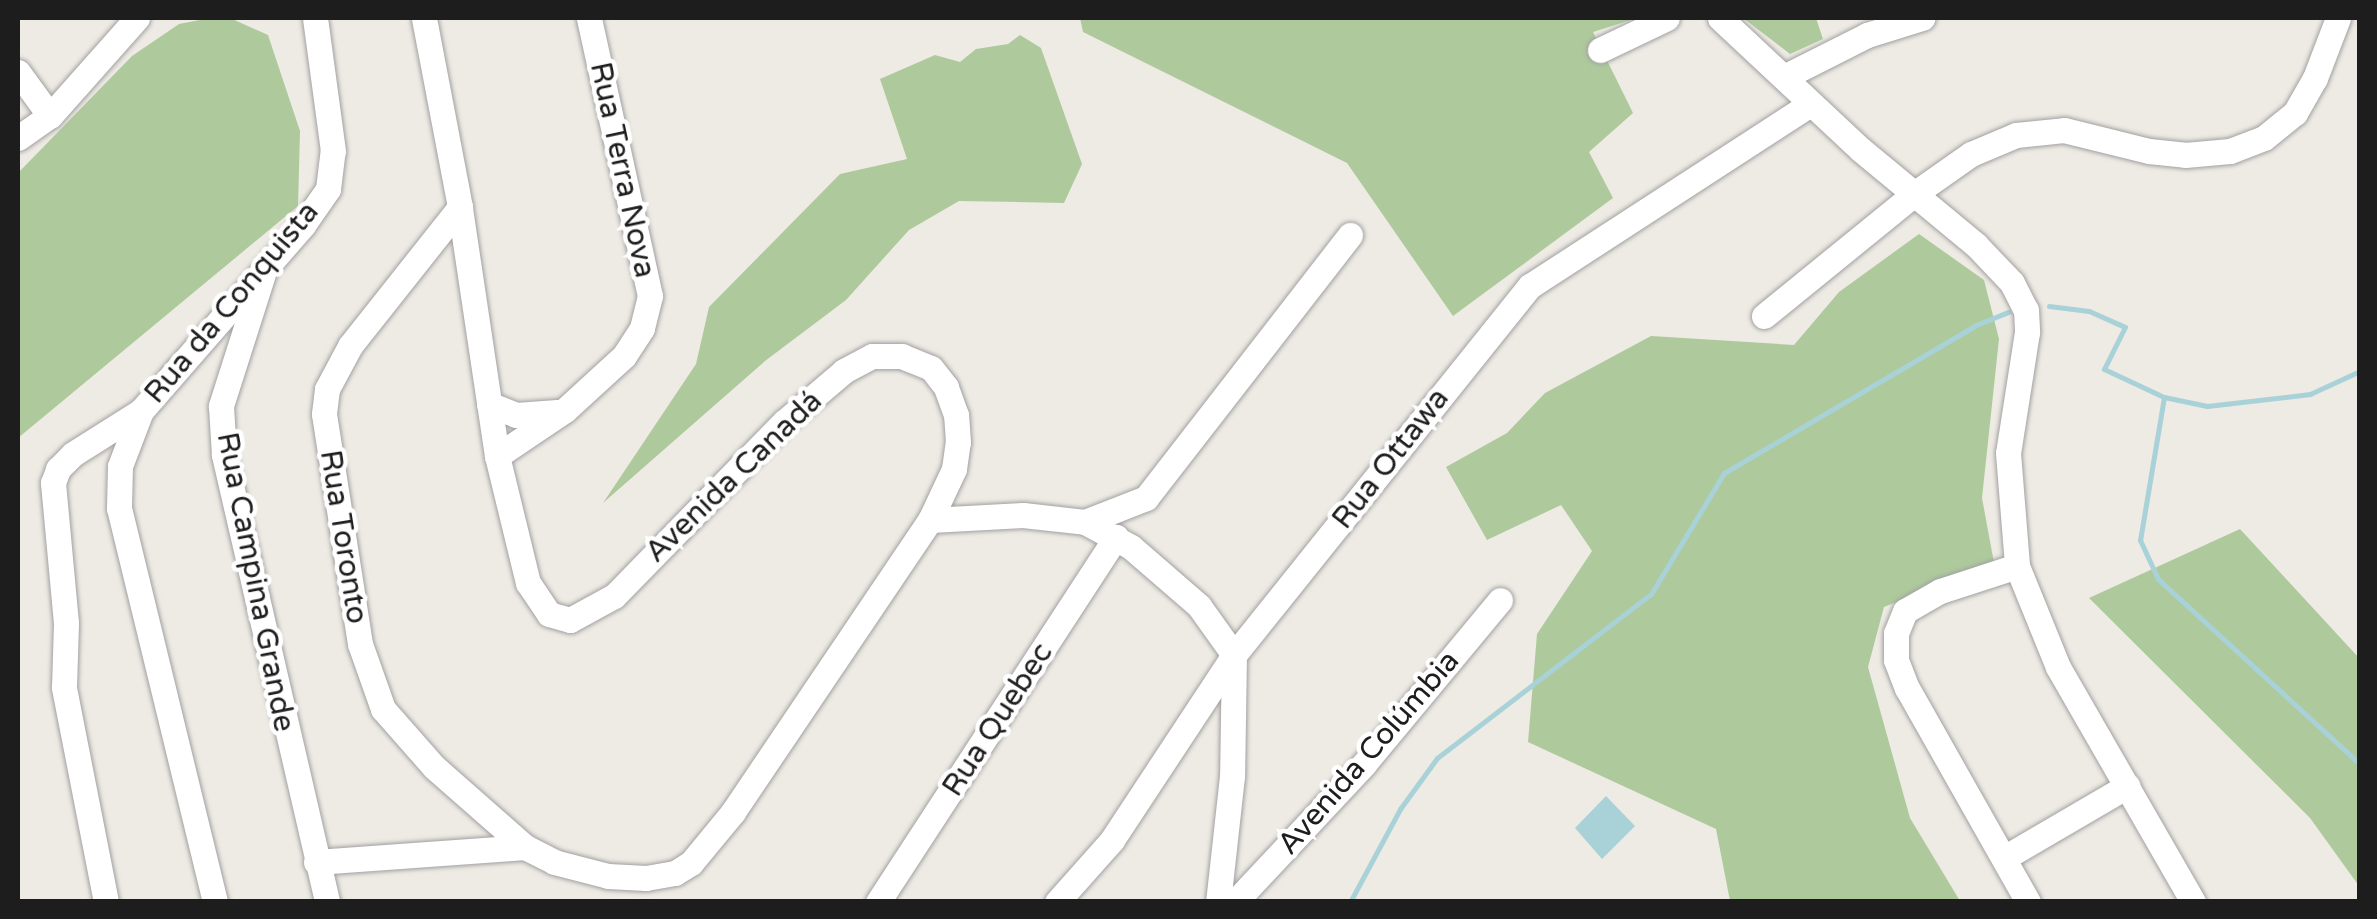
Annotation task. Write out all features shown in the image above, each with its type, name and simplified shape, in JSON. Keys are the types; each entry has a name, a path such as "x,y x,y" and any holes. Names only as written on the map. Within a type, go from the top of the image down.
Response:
{"street":[{"path":"18,138 50,116 137,18"},
{"name":"Rua da Conquista","path":"106,902 64,687 64,587 51,496 58,469 73,454 141,410 316,208 332,173 331,127 316,18"},
{"name":"Avenida Canadá","path":"316,862 525,847 554,862 608,876 646,878 675,873 691,863 734,812 930,520 954,468 958,442 956,415 946,387 931,368 902,356 872,356 844,371 784,422 614,596 570,620 549,614 528,583 498,456 460,207 424,18"},
{"name":"Rua Terra Nova","path":"498,456 565,410 624,356 642,328 650,296 589,18"},
{"path":"1600,50 1667,18"},
{"path":"1720,18 1810,104 1976,245 2012,282 2026,310 2027,332 2008,453 2017,566 2058,667 2193,902"},
{"path":"1784,77 1866,35 1922,18"},
{"path":"1764,316 1914,194 1971,154 2042,129 2186,155 2230,151 2264,138 2295,113 2315,78 2338,18"},
{"path":"18,72 50,116"},
{"name":"Rua Ottawa","path":"1058,902 1112,840 1234,655 1530,286 1810,104"},
{"name":"Rua Toronto","path":"460,207 350,346 327,389 324,414 360,644 383,708 434,767 525,847"},
{"name":"Rua Quebec","path":"878,902 1123,542 1146,498 1350,236"},
{"name":"Rua Campina Grande","path":"266,264 220,406 224,455 327,902"},
{"path":"489,404 516,415 565,410"},
{"path":"141,410 120,466 120,508 215,902"},
{"path":"1085,522 1146,498"},
{"path":"930,520 1023,515 1085,522 1123,542 1199,606 1234,655 1232,776 1218,902"},
{"path":"2017,566 1940,591 1905,611 1896,633 1896,660 1907,688 2028,902"},
{"name":"Avenida Colúmbia","path":"1235,902 1364,764 1500,600"},
{"path":"2004,858 2127,786"}],"green space":[{"path":"230,18 268,35 300,131 298,206 18,438 18,173 132,56 179,24"},
{"path":"1080,18 1637,18 1593,32 1633,113 1589,152 1613,198 1453,316 1347,163 1083,32"},
{"path":"1743,18 1816,18 1823,39 1790,54"},
{"path":"1020,35 1041,48 1082,164 1064,203 959,201 909,230 846,300 765,361 603,503 696,364 709,307 840,174 907,159 880,79 935,55 960,62 976,49 1008,44"},
{"path":"1919,234 1984,280 1999,339 1982,498 1994,563 1884,607 1868,667 1910,818 1960,901 1730,901 1716,829 1528,742 1537,634 1592,551 1561,505 1487,540 1446,467 1507,433 1545,393 1651,336 1794,345 1839,292"},
{"path":"2240,529 2359,658 2359,886 2310,818 2089,598"}],"water":[{"path":"1606,796 1635,826 1602,859 1575,828"}],"waterway":[{"path":"2049,306 2089,311 2125,327 2104,369 2164,397 2207,406 2310,394 2360,371"},
{"path":"1350,902 1400,809 1437,758 1651,594 1724,473 1976,325 2009,312"},
{"path":"2164,397 2140,540 2158,579 2360,764"}]}
